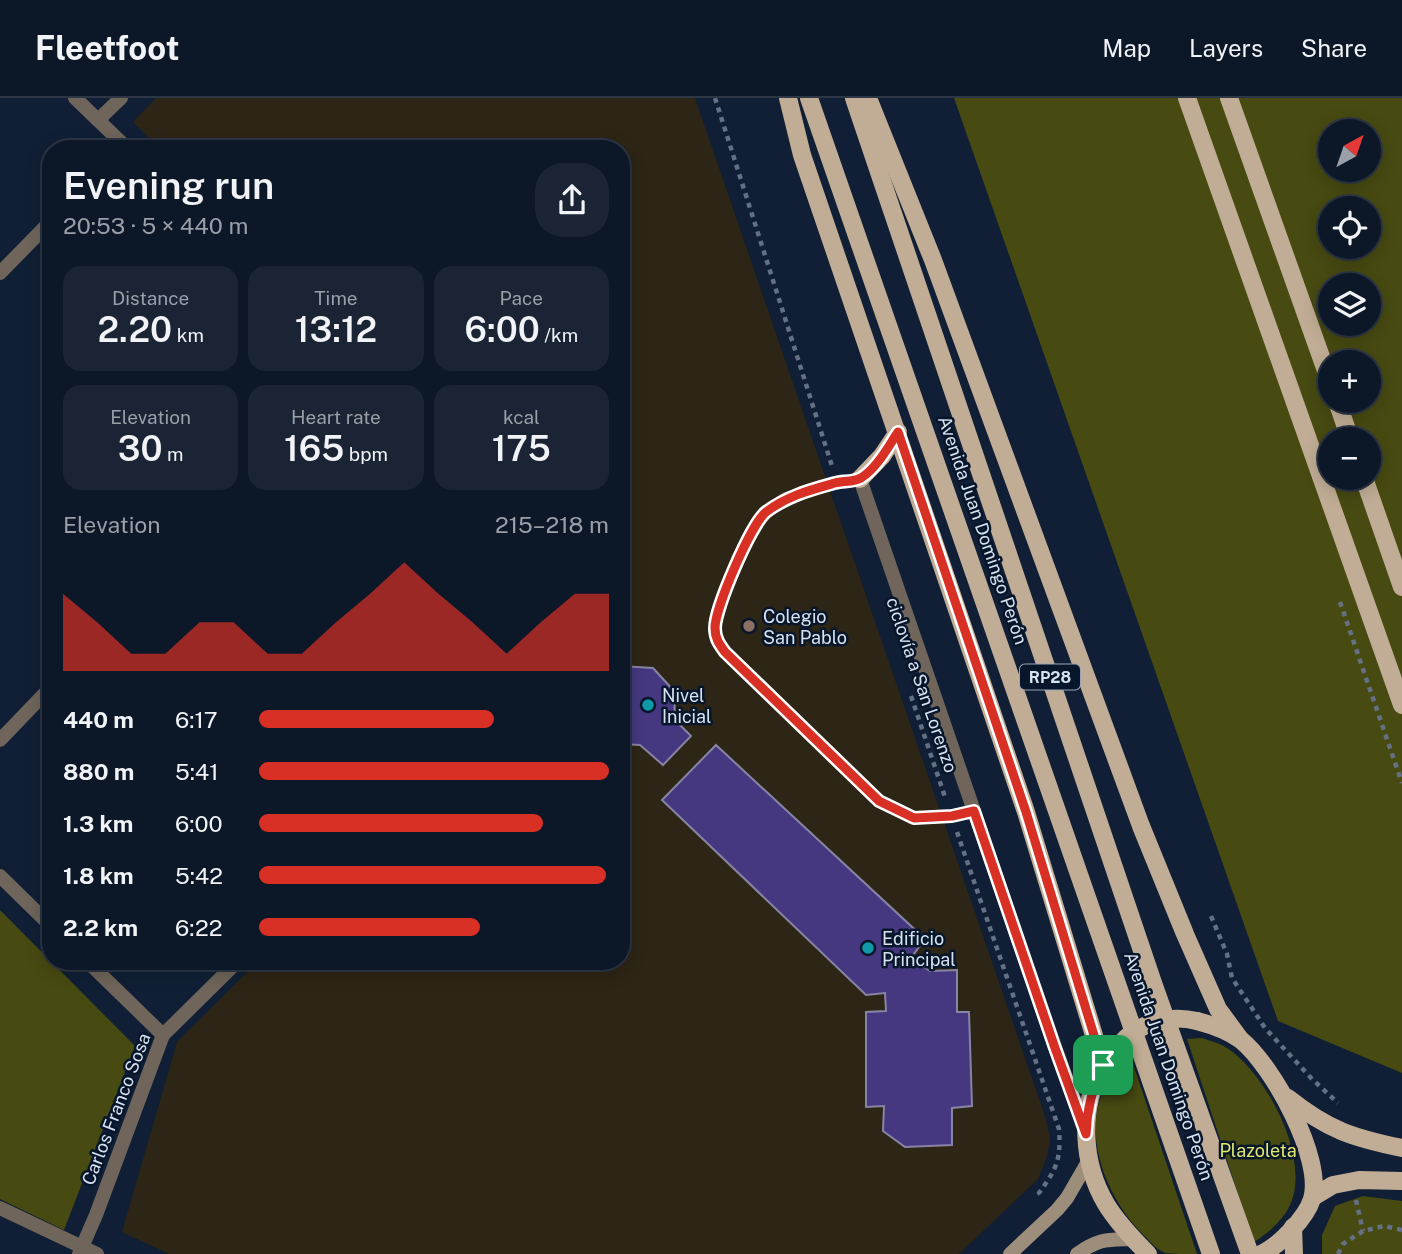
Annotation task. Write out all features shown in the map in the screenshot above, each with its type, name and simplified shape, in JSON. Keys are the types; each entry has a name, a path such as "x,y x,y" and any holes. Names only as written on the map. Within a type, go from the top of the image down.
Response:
{"main road":[{"path":"788,98 802,155 1026,812 1103,1065"},
{"name":"Avenida Juan Domingo Perón","path":"809,98 1212,1254"},
{"name":"Avenida Juan Domingo Perón","path":"855,98 1149,970 1259,1254"},
{"name":"RP28","path":"868,98 933,260 1146,838 1185,934 1218,1009 1269,1071 1304,1136 1313,1197 1293,1227 1276,1245 1259,1254"},
{"path":"1186,98 1402,705"},
{"path":"1229,98 1319,350"},
{"path":"860,479 882,456 898,432"},
{"path":"1368,490 1402,587"},
{"name":"RP28","path":"1148,1254 1107,1204 1089,1160 1087,1116 1103,1065 1126,1038 1146,1024 1159,1021 1175,1018 1197,1021 1240,1039"},
{"path":"1281,1093 1328,1126 1367,1140 1402,1147"},
{"path":"1010,1254 1057,1210 1077,1184 1089,1160"},
{"path":"1313,1197 1333,1185 1352,1181 1402,1181"},
{"path":"1293,1227 1294,1254"},
{"path":"1077,1254 1105,1240 1133,1239"}],"street":[{"path":"75,98 117,140"},
{"path":"98,120 121,98"},
{"path":"0,273 42,230"},
{"path":"860,479 1086,1134"},
{"path":"0,740 42,696"},
{"path":"0,876 42,917"},
{"path":"96,970 163,1035"},
{"name":"Carlos Franco Sosa","path":"81,1251 163,1035 229,970"},
{"path":"0,1208 81,1251 97,1254"}],"lane":[{"path":"860,479 838,482 786,498 763,514 747,542 723,599 715,626 716,640 725,652 879,801 914,818 952,816 974,811"}],"path":[{"path":"715,98 838,482"},
{"name":"ciclovía a San Lorenzo","path":"909,691 1059,1129 1060,1151 1054,1172 1039,1193 1057,1210"},
{"path":"1211,916 1227,954 1232,978 1265,1028 1312,1079 1354,1114 1352,1135"},
{"path":"1352,1181 1363,1231"},
{"path":"1338,1254 1343,1244 1363,1231 1384,1226 1402,1230"}],"shaded area":[{"name":"Colegio San Pablo","path":"156,98 695,98 1046,1119 1050,1138 1047,1157 1038,1179 959,1254 169,1254 122,1232 177,1042 249,970 630,970 630,140 151,140 133,122"}],"green space":[{"path":"954,98 1402,98 1402,1073 1278,1021"},
{"path":"0,910 42,952 42,970 60,970 135,1046 64,1230 0,1199"},
{"name":"Plazoleta","path":"1202,1038 1227,1048 1255,1075 1278,1113 1293,1154 1296,1175 1292,1201 1279,1222 1254,1242 1187,1039"},
{"name":"Plazoleta","path":"1131,1058 1197,1254 1165,1253 1154,1245 1123,1209 1110,1188 1102,1165 1096,1118 1101,1096 1113,1075"},
{"path":"1363,1196 1402,1201 1402,1254 1322,1254 1322,1235 1335,1206"}],"building":[{"name":"Nivel Inicial","path":"630,667 653,668 674,691 675,720 691,736 663,765 640,745 630,744"},
{"name":"Edificio Principal","path":"716,745 925,939 911,958 930,971 957,970 957,1012 969,1012 972,1106 952,1108 952,1145 905,1147 883,1131 884,1106 866,1107 866,1012 886,1011 885,993 866,995 662,800"}],"place":[{"name":"Colegio San Pablo","path":"749,626"},
{"name":"Nivel Inicial","path":"648,705"},
{"name":"Edificio Principal","path":"868,948"}],"route":[{"path":"898,432 1026,812 1103,1065 1091,1097 1086,1134 974,811 952,816 914,818 879,801 725,652 716,640 715,626 723,599 747,542 763,514 786,498 838,482 860,479 882,456 898,432"}]}
